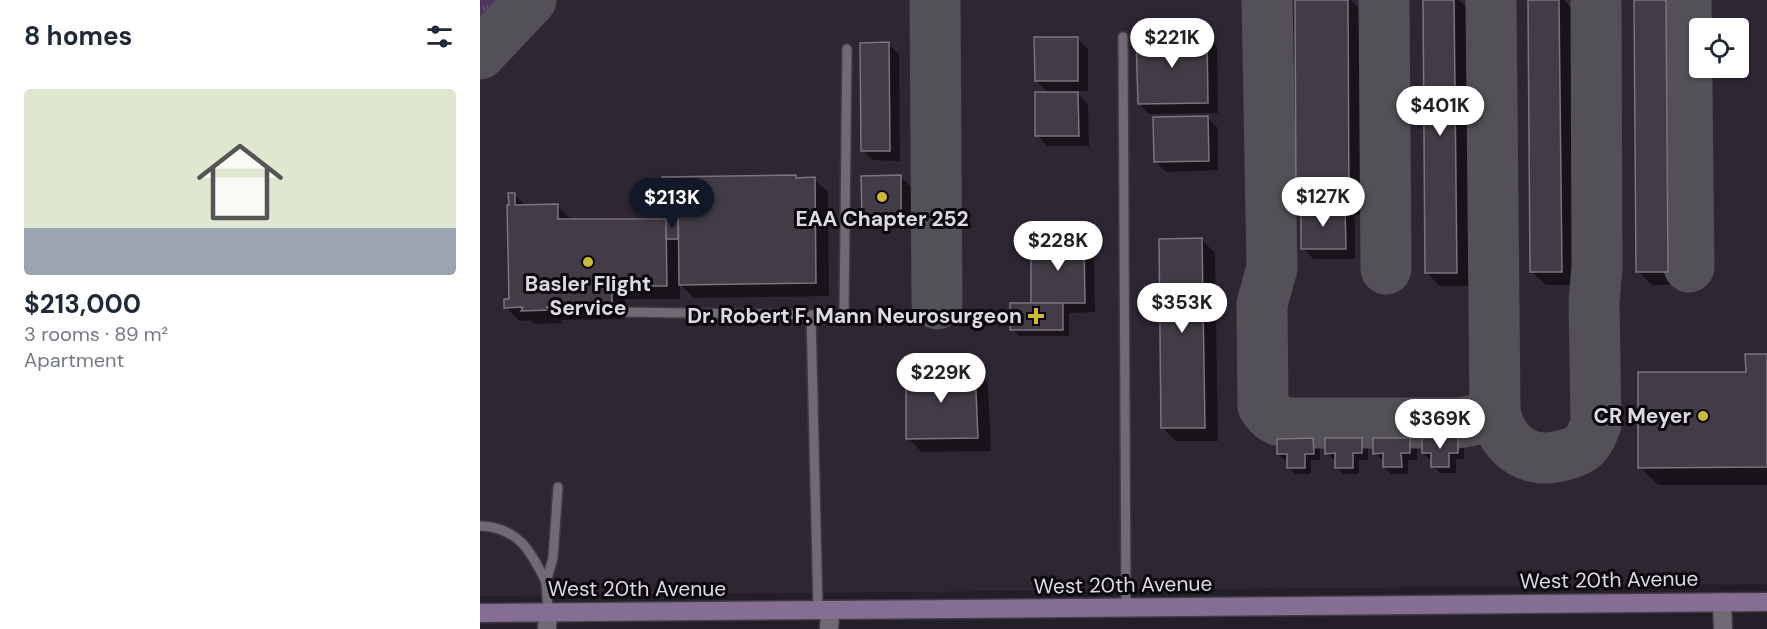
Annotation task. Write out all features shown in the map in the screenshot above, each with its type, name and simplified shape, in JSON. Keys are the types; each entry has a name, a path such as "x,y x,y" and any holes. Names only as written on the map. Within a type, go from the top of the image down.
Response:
{"main road":[{"name":"West 20th Avenue","path":"480,614 548,621 824,610 1767,602"}],"street":[{"path":"1722,602 1723,629"},
{"path":"824,610 829,629"}],"lane":[{"path":"1123,37 1126,607"},
{"path":"622,312 844,315 847,49"},
{"path":"811,315 824,610"},
{"path":"548,621 546,582 554,558 558,487"},
{"path":"480,526 492,526 506,530 519,540 530,551 546,582"}],"shaded area":[{"path":"480,0 1767,0 1767,584 480,596"}],"green space":[{"path":"480,0 512,0 480,33"}],"building":[{"path":"1295,0 1348,0 1349,202 1296,203"},
{"path":"1423,0 1454,0 1457,273 1425,273"},
{"path":"1528,0 1559,0 1562,272 1530,272"},
{"path":"1634,0 1666,0 1668,272 1636,272"},
{"path":"1207,35 1208,103 1138,104 1136,36"},
{"path":"1034,37 1078,37 1078,81 1035,81"},
{"path":"889,42 890,151 861,151 860,43"},
{"path":"1035,92 1078,92 1079,136 1035,136"},
{"path":"1208,116 1209,161 1154,162 1153,117"},
{"path":"796,175 796,178 815,177 816,283 679,285 678,182 663,182 662,177"},
{"name":"EAA Chapter 252","path":"901,175 901,218 862,218 861,176"},
{"name":"Basler Flight Service","path":"508,193 515,193 515,205 558,204 558,219 666,219 667,286 612,286 612,306 547,307 549,310 521,311 523,307 504,308 504,299 509,299"},
{"path":"1301,207 1345,207 1346,249 1301,249"},
{"path":"666,219 678,219 678,239 666,239"},
{"path":"1202,238 1205,428 1161,428 1159,239"},
{"path":"1084,241 1085,303 1031,303 1031,242"},
{"name":"Dr. Robert F. Mann Neurosurgeon","path":"1010,303 1063,303 1063,330 1010,330"},
{"name":"CR Meyer","path":"1745,354 1767,354 1767,467 1638,468 1638,372 1746,372"},
{"path":"975,368 978,438 906,439 906,380 903,380 902,370"},
{"path":"1458,437 1458,453 1449,453 1449,467 1431,467 1431,453 1422,453 1422,438"},
{"path":"1313,438 1314,454 1305,454 1305,468 1287,468 1287,454 1277,454 1277,439"},
{"path":"1325,438 1362,438 1362,453 1353,453 1353,468 1335,468 1335,453 1325,454"},
{"path":"1373,438 1410,438 1410,453 1401,453 1402,467 1383,467 1383,453 1373,454"}],"taxiway":[{"path":"480,54 531,0"},
{"path":"935,0 937,304"},
{"path":"1267,0 1272,268 1262,304 1263,406 1274,418 1290,423 1457,423 1477,419 1495,409"},
{"path":"1384,0 1386,269"},
{"path":"1491,0 1495,409 1502,432 1508,441 1526,454 1548,458 1577,451 1583,447 1596,424 1594,301 1597,267 1596,0"},
{"path":"1686,0 1689,267"}],"place":[{"name":"EAA Chapter 252","path":"882,197"},
{"name":"Basler Flight Service","path":"588,262"},
{"name":"Dr. Robert F. Mann Neurosurgeon","path":"1036,316"},
{"name":"CR Meyer","path":"1703,416"}]}
